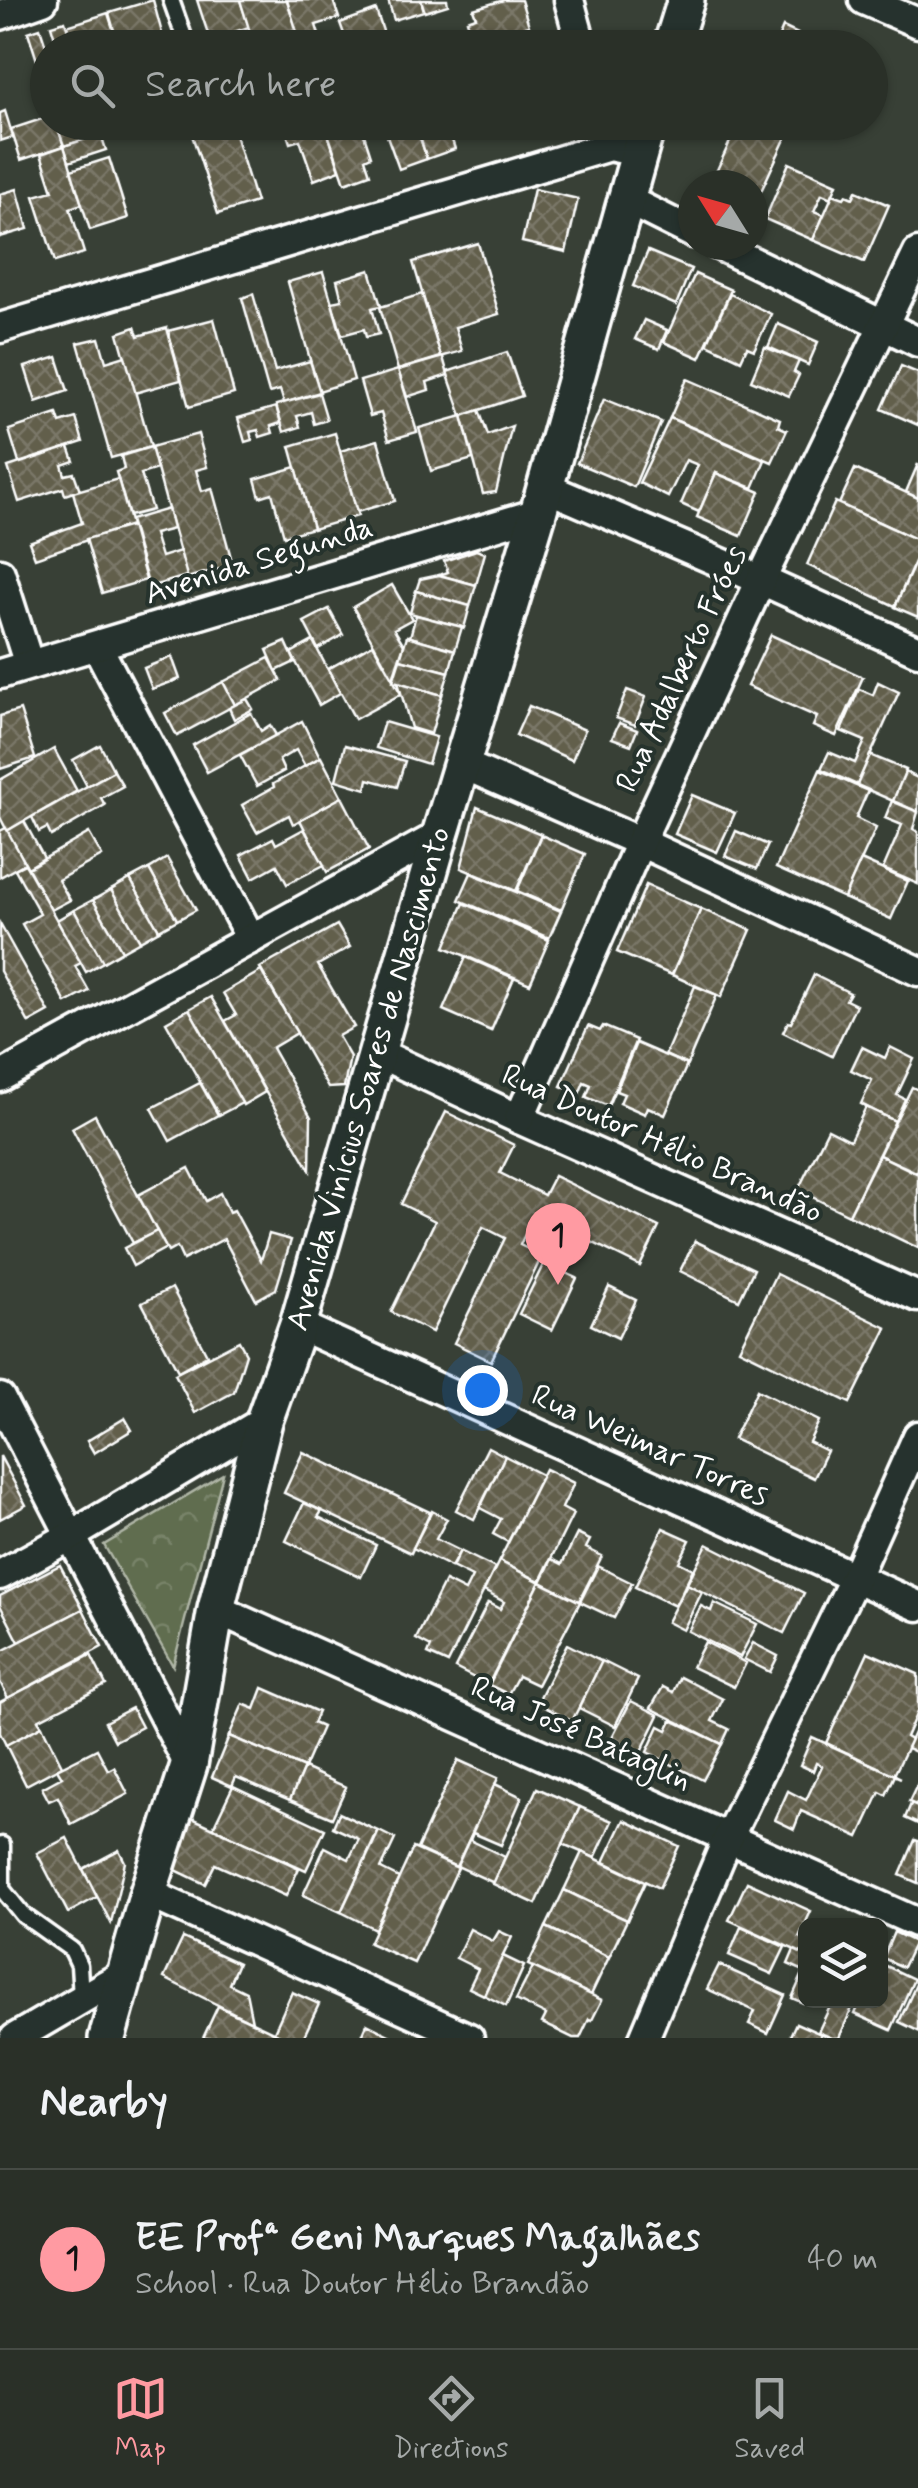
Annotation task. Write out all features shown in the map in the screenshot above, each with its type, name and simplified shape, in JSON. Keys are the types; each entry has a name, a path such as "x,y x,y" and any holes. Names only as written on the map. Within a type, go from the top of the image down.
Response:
{"street":[{"path":"0,15 43,0"},
{"path":"569,0 577,30"},
{"path":"677,30 686,0"},
{"path":"864,0 918,24"},
{"path":"0,328 612,140"},
{"name":"Avenida Vinícius Soares de Nascimento","path":"106,2038 189,1765 216,1609 264,1421 298,1325 627,200 625,140"},
{"path":"627,200 678,226"},
{"name":"Rua Adalberto Fróes","path":"519,1119 640,842 918,253"},
{"path":"749,260 918,342"},
{"path":"541,500 761,580 918,651"},
{"name":"Avenida Segunda","path":"0,674 97,646 541,500"},
{"path":"0,573 29,665"},
{"path":"97,646 251,939"},
{"path":"462,764 918,971"},
{"path":"0,1077 440,835"},
{"name":"Rua Doutor Hélio Brandão","path":"378,1053 918,1297"},
{"name":"Rua Weimar Torres","path":"298,1325 918,1606"},
{"path":"0,1398 189,1765"},
{"path":"0,1575 264,1421"},
{"path":"644,2038 728,1838 855,1577 918,1436"},
{"name":"Rua José Bataglin","path":"216,1609 918,1923"},
{"path":"148,1893 469,2038"},
{"path":"15,2038 126,1972"}],"lane":[{"path":"171,0 182,30"},
{"path":"2,1845 2,1889 23,1915 72,1950 79,1965 81,1997"}],"green space":[{"path":"223,1474 173,1666 104,1545"}],"building":[{"path":"153,0 161,30 114,30 109,13"},
{"path":"197,0 240,0 249,27 207,30"},
{"path":"240,0 287,0 297,30 249,30"},
{"path":"287,0 333,0 339,18 316,25 318,30 296,30"},
{"path":"388,0 421,0 424,11 394,20"},
{"path":"421,0 447,0 448,5 425,12"},
{"path":"504,0 521,0 529,26 516,30 470,30 467,20 476,17 473,9"},
{"path":"376,10 383,30 343,30 340,23"},
{"path":"108,13 113,30 68,30 67,26"},
{"path":"65,21 68,30 53,30 51,25"},
{"path":"5,111 13,137 0,141 0,113"},
{"path":"30,123 30,140 62,140 64,146 21,160 11,129"},
{"path":"82,140 103,140 106,150 69,162 64,146"},
{"path":"194,140 237,140 256,202 218,214"},
{"path":"300,140 330,140 340,170 314,180"},
{"path":"330,140 366,140 371,156 365,159 370,174 345,183"},
{"path":"389,140 421,140 427,159 399,169"},
{"path":"421,140 452,140 455,149 427,159"},
{"path":"731,140 785,140 768,176 768,170 717,170"},
{"path":"64,146 82,204 70,208 84,253 55,262 34,196 53,191 41,154"},
{"path":"109,158 128,218 90,230 71,170"},
{"path":"789,163 837,184 831,198 822,194 814,211 824,215 813,240 768,220"},
{"path":"17,189 28,229 0,237 0,194"},
{"path":"534,189 578,199 566,252 522,242"},
{"path":"856,191 889,205 864,262 813,240 833,194 853,198"},
{"path":"478,243 499,314 455,327 462,351 441,357 413,262"},
{"path":"648,251 691,269 676,305 633,286"},
{"path":"370,270 381,306 372,308 379,334 366,337 364,329 342,335 332,302 342,300 337,280"},
{"path":"323,272 354,380 319,391 288,282"},
{"path":"695,274 731,290 700,358 664,342"},
{"path":"253,294 275,371 310,361 320,392 284,403 280,390 269,393 242,298"},
{"path":"422,294 441,357 398,370 380,307"},
{"path":"730,294 771,314 754,350 747,347 741,360 707,344"},
{"path":"214,319 234,394 189,407 168,331"},
{"path":"644,320 667,330 659,349 635,339"},
{"path":"778,324 818,342 808,365 768,347"},
{"path":"135,327 138,336 167,328 181,380 135,393 118,333"},
{"path":"99,338 106,362 125,356 151,447 111,458 78,343"},
{"path":"765,347 799,361 794,372 799,375 789,396 751,380"},
{"path":"507,352 522,396 462,416 447,372"},
{"path":"57,357 68,391 36,402 25,367"},
{"path":"443,357 448,375 427,382 429,390 407,397 398,370"},
{"path":"901,366 918,373 918,425 882,409"},
{"path":"398,370 417,432 389,440 381,413 370,416 360,381"},
{"path":"687,379 780,419 778,426 787,430 772,462 670,418"},
{"path":"319,393 327,420 314,424 311,412 297,416 300,427 284,432 276,405"},
{"path":"604,399 661,422 634,487 577,463"},
{"path":"276,407 281,423 271,426 273,433 260,437 258,430 250,432 252,440 245,442 238,418"},
{"path":"479,410 488,435 512,426 496,492 483,494 462,416"},
{"path":"57,414 60,423 76,418 83,442 19,463 9,430"},
{"path":"462,416 473,459 431,471 419,428"},
{"path":"670,418 765,460 753,488 716,473 699,512 681,504 698,465 686,460 668,497 639,483"},
{"path":"335,433 358,516 313,529 290,446"},
{"path":"198,434 207,467 196,470 202,491 212,488 233,565 187,578 151,447"},
{"path":"378,440 395,501 357,512 340,451"},
{"path":"69,447 74,461 62,465 65,475 74,473 80,490 65,495 63,488 19,502 8,467"},
{"path":"151,447 157,469 141,474 152,510 129,516 116,472 124,469 121,456"},
{"path":"918,464 918,498 906,492"},
{"path":"296,467 313,528 284,536 272,493 260,497 255,479"},
{"path":"855,469 918,498 918,540 839,504"},
{"path":"716,473 760,492 741,536 697,517"},
{"path":"118,479 131,525 35,558 29,542 82,523 73,492"},
{"path":"835,502 918,540 918,555 895,606 807,565"},
{"path":"168,509 173,529 154,534 161,557 180,551 187,576 149,587 130,520"},
{"path":"131,526 146,580 102,593 86,539"},
{"path":"476,550 485,553 476,585 439,575 448,572 444,561"},
{"path":"918,556 918,617 895,607"},
{"path":"439,575 476,585 470,606 416,591 420,579"},
{"path":"392,585 412,619 394,629 404,645 393,678 353,607"},
{"path":"416,591 470,606 464,628 410,613"},
{"path":"329,609 343,635 318,649 304,622"},
{"path":"416,615 462,627 455,650 410,637"},
{"path":"771,635 863,677 836,736 813,726 817,717 747,686"},
{"path":"407,636 455,650 449,672 400,659"},
{"path":"313,641 340,693 319,705 291,653"},
{"path":"286,642 295,662 276,671 267,650"},
{"path":"373,644 401,694 355,719 328,669"},
{"path":"172,657 180,679 152,689 144,668"},
{"path":"269,658 281,680 235,705 223,682"},
{"path":"400,659 449,672 442,695 393,681"},
{"path":"223,682 235,705 177,736 165,713"},
{"path":"398,682 442,695 431,734 411,728"},
{"path":"878,682 899,692 857,785 821,769 829,752 855,763 865,741 841,731 859,689 873,695"},
{"path":"627,690 646,697 635,725 616,718"},
{"path":"247,699 253,709 234,719 229,708"},
{"path":"529,706 585,730 572,760 516,735"},
{"path":"20,710 35,758 0,769 0,716"},
{"path":"251,713 261,731 270,725 276,735 207,772 193,745"},
{"path":"302,721 320,757 305,766 296,750 279,760 284,771 257,786 240,755"},
{"path":"384,722 436,737 428,764 376,748"},
{"path":"619,723 637,730 631,745 612,738"},
{"path":"100,745 114,771 87,786 73,760"},
{"path":"345,745 405,761 397,787 368,779 366,789 336,780"},
{"path":"54,749 77,791 7,831 0,817 0,780"},
{"path":"870,755 906,770 893,801 857,785"},
{"path":"321,757 342,797 293,824 289,815 257,832 242,805"},
{"path":"820,770 868,791 856,818 876,828 844,898 776,868"},
{"path":"114,771 123,786 101,798 105,805 51,836 47,828 39,832 32,817"},
{"path":"905,772 918,778 918,812 893,801"},
{"path":"692,795 735,813 717,852 675,834"},
{"path":"342,797 369,849 327,872 300,820"},
{"path":"892,801 918,812 913,829 918,832 918,884 883,869 902,825 885,818"},
{"path":"477,807 541,834 516,891 461,868"},
{"path":"24,821 44,858 28,868 7,831"},
{"path":"6,828 25,863 0,877 0,831"},
{"path":"304,829 324,865 287,884 277,865 253,878 241,855 273,838 276,844"},
{"path":"736,831 768,845 757,869 725,856"},
{"path":"89,833 102,856 58,880 70,900 51,910 28,868"},
{"path":"541,835 585,854 561,910 517,891"},
{"path":"167,858 196,910 177,920 149,869"},
{"path":"861,860 908,881 891,919 844,898"},
{"path":"25,864 81,963 75,966 89,991 66,1003 22,924 40,914 15,869"},
{"path":"149,869 177,920 159,930 130,879"},
{"path":"471,873 561,911 549,938 459,900"},
{"path":"130,879 159,930 140,941 111,890"},
{"path":"646,885 701,909 672,975 617,952"},
{"path":"111,890 140,941 122,951 93,900"},
{"path":"93,900 122,951 103,962 74,910"},
{"path":"464,903 549,940 530,984 445,947"},
{"path":"701,909 751,930 721,997 672,975"},
{"path":"74,910 103,962 86,972 57,920"},
{"path":"0,924 49,1012 29,1023 0,971"},
{"path":"337,925 350,947 318,965 354,1027 338,1036 350,1057 344,1087 328,1088 260,968"},
{"path":"466,957 514,978 491,1031 443,1010"},
{"path":"261,971 297,1033 272,1048 311,1117 310,1170 225,1021 236,1015 223,993"},
{"path":"814,975 850,993 846,1000 856,1005 832,1056 783,1032"},
{"path":"695,986 717,995 687,1065 665,1055"},
{"path":"211,997 265,1092 243,1105 189,1009"},
{"path":"189,1009 242,1103 219,1115 166,1022"},
{"path":"588,1026 600,1031 603,1026 636,1040 608,1106 586,1097 591,1085 584,1082 579,1094 561,1086"},
{"path":"636,1043 687,1065 665,1115 648,1107 645,1114 620,1103 624,1094 616,1091"},
{"path":"862,1047 885,1058 890,1047 914,1059 897,1095 905,1099 895,1121 861,1104 872,1080 851,1070"},
{"path":"200,1083 218,1115 170,1141 152,1108"},
{"path":"912,1087 918,1090 918,1173 879,1155"},
{"path":"866,1107 895,1121 849,1215 798,1190 828,1129 850,1140"},
{"path":"446,1112 514,1145 500,1173 544,1195 554,1176 659,1227 640,1266 535,1214 520,1245 542,1256 491,1361 454,1343 505,1238 483,1227 432,1332 391,1312 435,1221 401,1204"},
{"path":"95,1115 157,1231 133,1243 72,1128"},
{"path":"879,1155 918,1174 918,1248 849,1215"},
{"path":"189,1168 206,1201 220,1193 229,1212 234,1210 261,1260 269,1234 291,1240 276,1289 256,1300 224,1239 183,1260 177,1247 168,1252 138,1195"},
{"path":"157,1231 166,1248 133,1266 124,1248"},
{"path":"695,1241 754,1269 739,1300 680,1271"},
{"path":"544,1263 577,1278 552,1330 519,1314"},
{"path":"776,1274 887,1328 850,1403 739,1349"},
{"path":"609,1287 636,1300 618,1338 591,1325"},
{"path":"172,1288 207,1355 178,1371 142,1303"},
{"path":"239,1341 246,1354 234,1392 195,1413 175,1374"},
{"path":"757,1390 819,1421 809,1442 827,1451 814,1478 733,1439"},
{"path":"125,1418 132,1430 94,1453 87,1441"},
{"path":"488,1447 505,1456 474,1519 456,1510"},
{"path":"303,1452 430,1512 411,1553 284,1493"},
{"path":"0,1456 26,1505 0,1519"},
{"path":"505,1456 542,1475 508,1542 493,1534 501,1519 480,1508"},
{"path":"545,1469 574,1483 562,1508 573,1514 540,1581 499,1561"},
{"path":"304,1503 322,1511 318,1517 376,1545 361,1577 286,1541"},
{"path":"432,1511 447,1519 436,1539 460,1551 451,1567 413,1548"},
{"path":"663,1528 690,1540 679,1562 693,1569 675,1606 635,1587"},
{"path":"577,1534 590,1540 586,1548 602,1556 579,1601 541,1582 552,1559 562,1564"},
{"path":"707,1544 804,1593 784,1633 687,1584"},
{"path":"460,1551 495,1568 448,1663 428,1654 431,1647 416,1639 445,1581 465,1591 472,1577 452,1567"},
{"path":"499,1561 540,1582 488,1685 455,1668 488,1603 500,1609 504,1602 484,1591"},
{"path":"60,1565 83,1609 19,1642 0,1605 0,1596"},
{"path":"598,1566 632,1583 614,1618 580,1602"},
{"path":"540,1582 580,1602 537,1685 518,1676 508,1694 489,1685"},
{"path":"687,1584 702,1592 683,1630 667,1622"},
{"path":"714,1603 757,1624 740,1657 688,1631 701,1606 711,1611"},
{"path":"83,1609 102,1647 8,1698 0,1682 0,1652"},
{"path":"705,1642 746,1663 734,1687 692,1667"},
{"path":"753,1643 778,1656 770,1672 744,1659"},
{"path":"567,1644 602,1662 572,1721 537,1703"},
{"path":"868,1652 918,1674 918,1710 906,1737 911,1740 894,1775 826,1743"},
{"path":"91,1655 106,1685 38,1720 42,1726 6,1745 0,1733 0,1702"},
{"path":"602,1661 638,1679 615,1726 579,1708"},
{"path":"680,1677 723,1699 712,1721 729,1729 722,1744 651,1708 663,1687 673,1692"},
{"path":"263,1688 318,1712 313,1723 322,1727 304,1768 229,1736 243,1704 255,1709"},
{"path":"631,1701 659,1715 640,1754 611,1739"},
{"path":"132,1708 142,1727 115,1741 105,1722"},
{"path":"672,1720 722,1744 703,1780 647,1752 659,1726 667,1730"},
{"path":"918,1724 918,1753 907,1748"},
{"path":"42,1726 62,1766 26,1785 6,1745"},
{"path":"229,1736 304,1768 290,1800 236,1777 232,1786 212,1777"},
{"path":"812,1737 895,1775 886,1795 880,1792 859,1837 801,1811 794,1829 775,1820 788,1791 806,1800 822,1766 816,1763 813,1771 800,1765"},
{"path":"97,1749 108,1770 114,1767 128,1794 71,1824 58,1797 49,1801 42,1788 62,1777 57,1769"},
{"path":"458,1760 498,1778 456,1867 417,1849"},
{"path":"304,1768 346,1787 332,1818 290,1800"},
{"path":"918,1783 918,1806 909,1802"},
{"path":"495,1784 522,1797 501,1845 473,1833 470,1840 505,1857 494,1883 457,1866"},
{"path":"233,1786 325,1829 306,1870 213,1828"},
{"path":"537,1788 580,1807 536,1904 493,1884"},
{"path":"911,1804 918,1807 918,1824 905,1818"},
{"path":"580,1807 612,1821 595,1858 563,1844"},
{"path":"339,1813 378,1831 341,1912 303,1895 325,1847 349,1859 359,1839 333,1827"},
{"path":"188,1816 299,1868 286,1896 215,1864 205,1884 165,1865"},
{"path":"624,1820 679,1846 659,1888 604,1862"},
{"path":"379,1831 395,1839 381,1869 399,1878 375,1929 341,1912"},
{"path":"67,1838 97,1897 68,1913 37,1853"},
{"path":"915,1840 918,1841 918,1883 900,1875"},
{"path":"413,1848 458,1868 414,1963 369,1943"},
{"path":"119,1850 125,1862 111,1923 83,1869"},
{"path":"582,1852 645,1882 627,1920 564,1890"},
{"path":"747,1882 811,1911 808,1918 798,1918 798,1951 729,1920"},
{"path":"564,1890 627,1920 609,1957 546,1927"},
{"path":"546,1927 609,1957 591,1995 528,1965"},
{"path":"741,1927 785,1947 772,1974 729,1955"},
{"path":"470,1929 493,1941 499,1931 512,1937 484,1995 469,1988 478,1969 456,1958"},
{"path":"894,1932 915,1942 903,1967 888,1960"},
{"path":"183,1938 238,1963 229,1984 246,1992 252,2022 164,1978"},
{"path":"794,1950 798,1952 798,1968 788,1964"},
{"path":"503,1956 524,1966 506,2006 484,1995"},
{"path":"719,1965 785,1995 768,2033 749,2024 755,2011 707,1989"},
{"path":"533,1967 602,2000 580,2038 542,2023 546,2015 516,2000"},
{"path":"888,1967 914,1979 891,2030 855,2014 858,2008 888,2008"},
{"path":"918,1980 918,2031 899,2022"},
{"path":"292,1992 319,2004 303,2038 286,2038 274,2032"},
{"path":"218,2006 226,2010 286,2038 203,2038"},
{"path":"829,2008 852,2008 839,2038 818,2032"},
{"path":"796,2023 821,2034 819,2038 789,2038"},
{"path":"367,2024 393,2037 393,2038 361,2038"}],"place":[{"name":"EE Profª Geni Marques Magalhães","path":"558,1285"}]}
